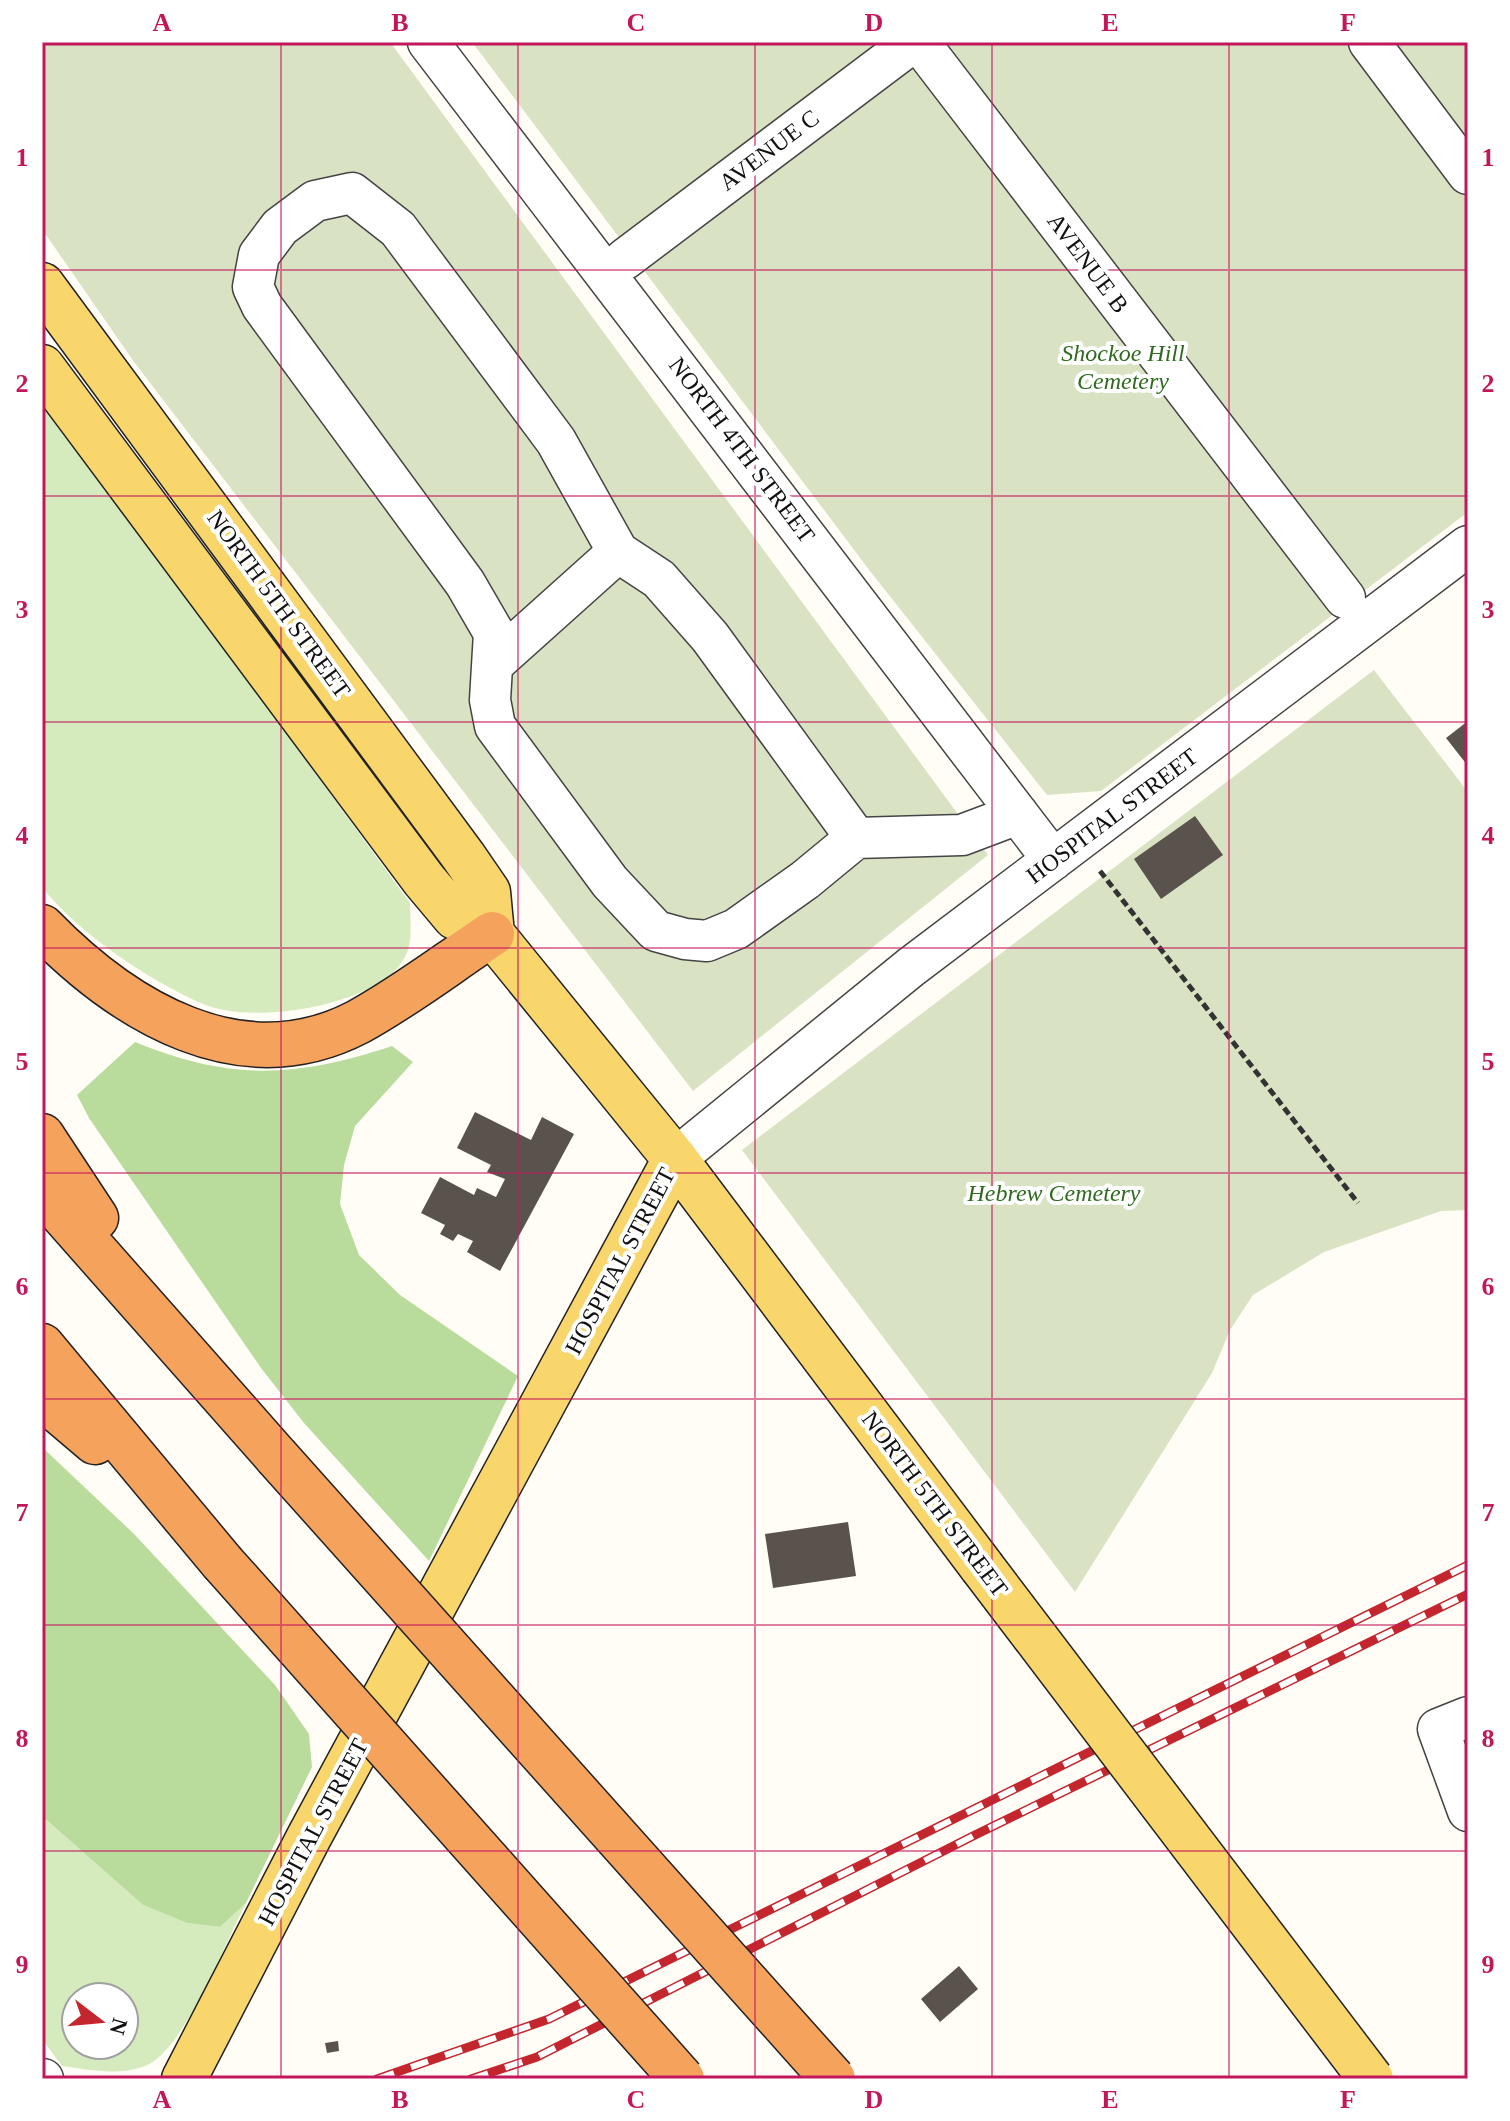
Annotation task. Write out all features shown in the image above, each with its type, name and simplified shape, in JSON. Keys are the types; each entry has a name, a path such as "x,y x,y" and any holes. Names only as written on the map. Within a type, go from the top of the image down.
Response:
{"highway":[{"path":"42,927 73,959 127,999 175,1026 228,1043 256,1045 306,1042 358,1021 492,934"},
{"path":"42,1136 181,1346"},
{"path":"42,1191 833,2079"},
{"path":"42,1346 222,1562 682,2079"},
{"path":"42,1397 86,1433 222,1562"}],"main road":[{"name":"NORTH 5TH STREET","path":"42,285 289,615 480,880 488,892 492,934"},
{"name":"NORTH 5TH STREET","path":"42,367 424,880 455,917 492,934 675,1159 1371,2079"},
{"name":"HOSPITAL STREET","path":"184,2079 309,1837 675,1159"}],"street":[{"name":"NORTH 4TH STREET","path":"428,42 1018,814 1066,851"},
{"name":"AVENUE C","path":"625,259 913,42"},
{"name":"AVENUE B","path":"919,42 1345,598"},
{"path":"1369,42 1468,174"},
{"path":"856,838 710,637 659,579 618,552 556,441 398,229 352,193 315,201 280,227 259,255 253,287 262,306 465,583 494,633 490,700 495,726 610,882 656,931 707,941 736,929 805,880 856,838 962,835 1018,814"},
{"name":"HOSPITAL STREET","path":"675,1159 911,967 1468,546"},
{"path":"493,664 618,552"},
{"path":"1468,1717 1438,1729 1468,1811"}],"path":[{"path":"1066,851 1358,1203"}],"green space":[{"path":"42,42 390,42 988,855 693,1091 134,362 42,229"},
{"name":"Shockoe Hill Cemetery","path":"472,42 1468,42 1468,512 1101,791 1047,795 870,571"},
{"path":"42,400 410,903 406,955 387,978 338,1001 309,1008 250,1013 224,1010 182,994 138,969 75,921 42,887"},
{"name":"Hebrew Cemetery","path":"1374,670 1468,792 1468,1210 1441,1211 1324,1252 1253,1295 1230,1330 1212,1373 1075,1592 742,1150"},
{"path":"135,1042 169,1055 233,1069 294,1069 357,1057 392,1046 413,1062 355,1126 344,1165 340,1204 359,1255 400,1295 518,1376 429,1561 304,1423 261,1368 89,1118 77,1095"},
{"path":"42,1447 134,1534 275,1685 309,1734 312,1767 246,1903 220,1927 187,1923 143,1905 42,1816"},
{"path":"42,1816 143,1905 187,1923 220,1927 246,1903 195,2007 183,2028 158,2058 148,2065 124,2071 62,2066 42,2039"}],"building":[{"path":"1468,721 1468,766 1446,738"},
{"path":"1195,816 1223,855 1161,899 1134,859"},
{"path":"475,1112 531,1140 542,1117 574,1134 500,1271 467,1252 473,1241 458,1234 453,1241 440,1234 445,1225 421,1213 440,1177 474,1195 477,1188 496,1197 505,1179 487,1172 491,1165 457,1148"},
{"path":"848,1522 856,1576 773,1588 765,1534"},
{"path":"959,1966 978,1989 940,2022 921,1999"},
{"path":"338,2041 339,2051 327,2053 325,2043"}],"railway":[{"path":"377,2079 549,2019 1468,1565"},
{"path":"471,2079 537,2057 975,1835 1468,1594"}]}
